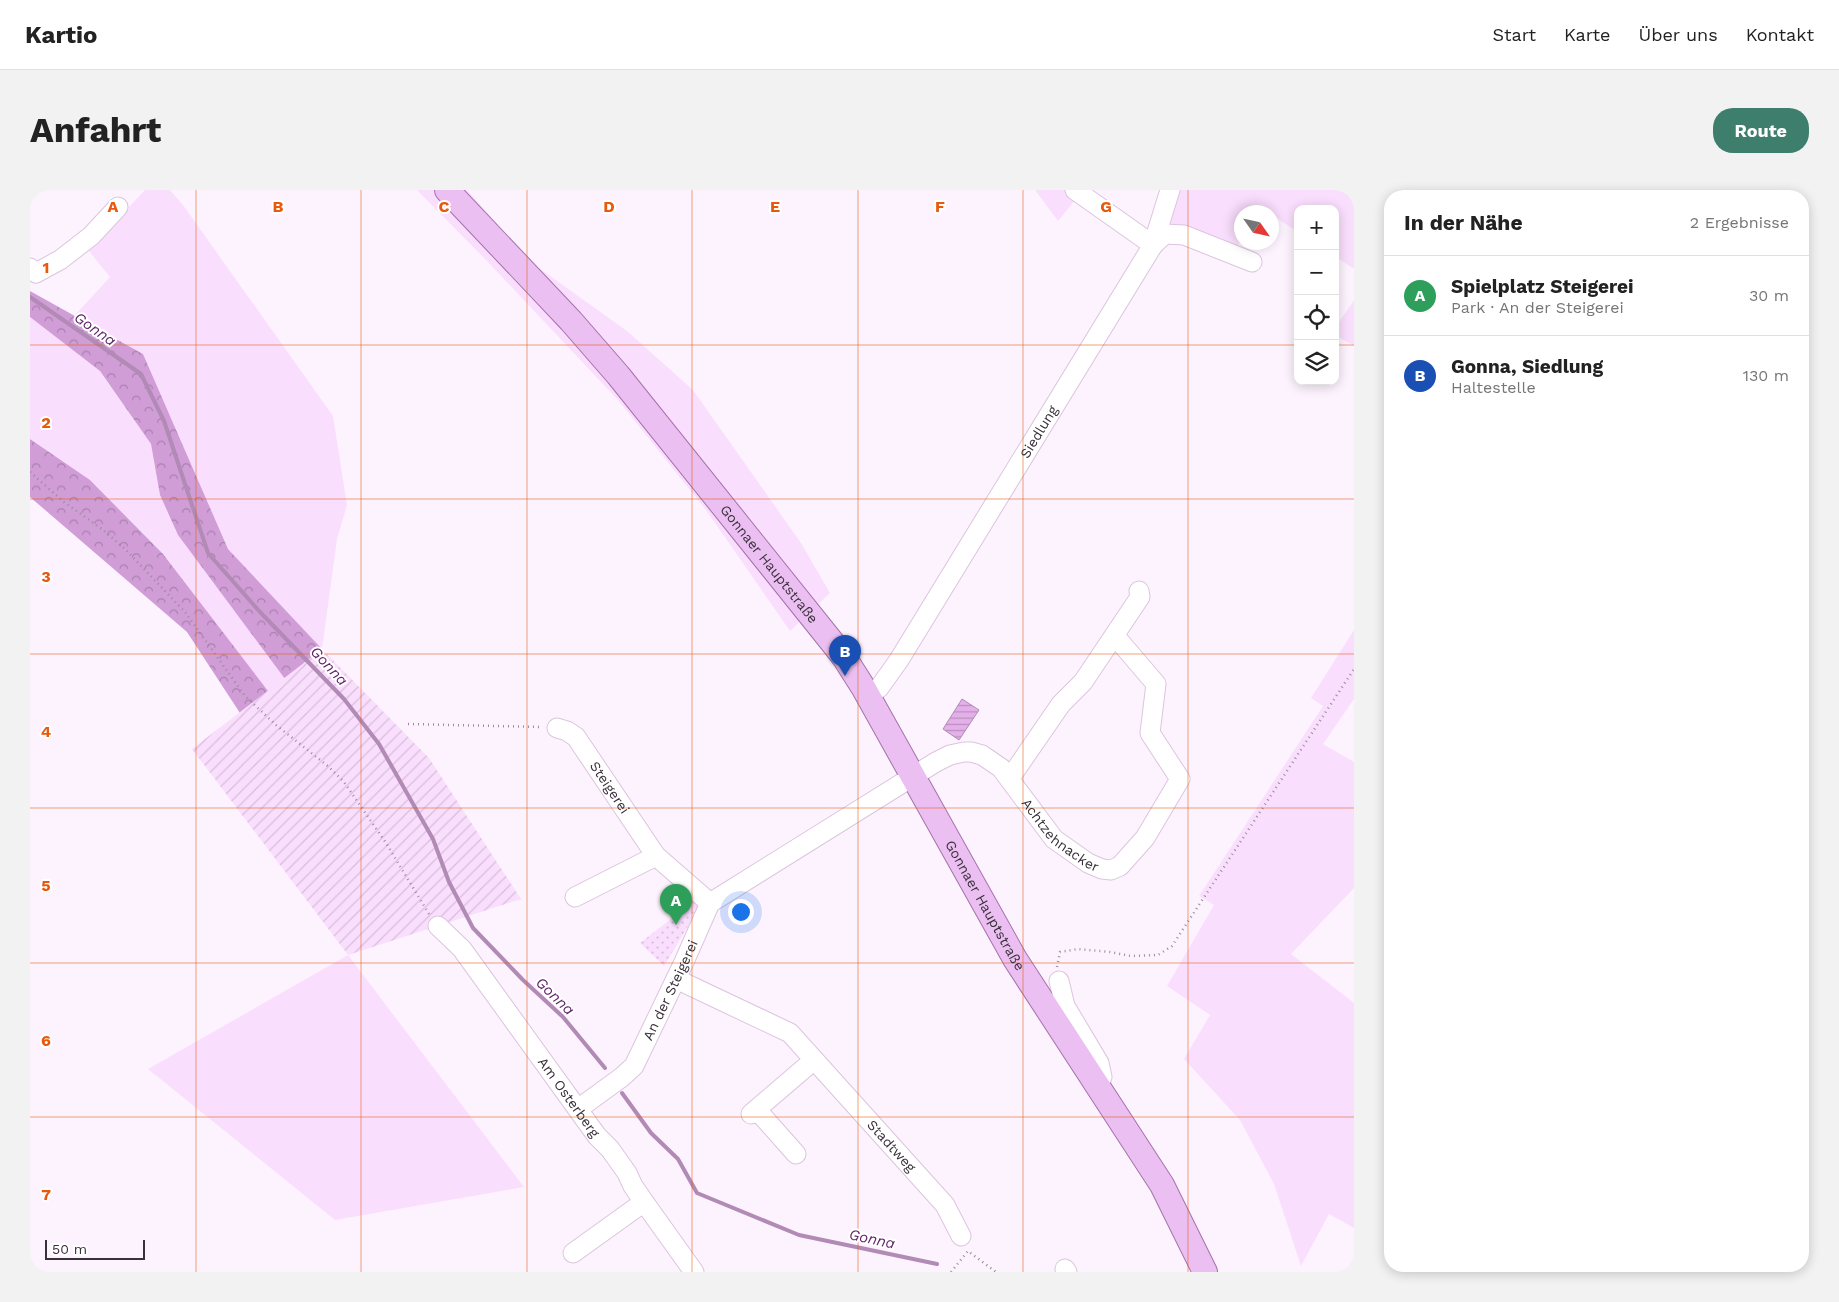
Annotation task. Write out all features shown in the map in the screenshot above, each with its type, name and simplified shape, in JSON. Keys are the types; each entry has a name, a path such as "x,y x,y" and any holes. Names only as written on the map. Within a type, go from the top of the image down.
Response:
{"main road":[{"name":"Gonnaer Hauptstraße","path":"447,190 571,321 618,375 833,642 868,695 1015,959 1162,1185 1205,1272"}],"street":[{"path":"1075,190 1153,245 1165,234 1184,235 1252,262"},
{"name":"Siedlung","path":"868,695 878,689 899,660 1153,245 1170,190"},
{"path":"30,268 36,273 60,260 91,236 118,206"},
{"path":"1010,778 1061,704 1083,682 1115,636 1140,597 1139,591"},
{"name":"Achtzehnacker","path":"912,776 950,755 971,752 982,755 1001,768 1010,778 1054,839 1088,863 1102,869 1111,870 1120,866 1145,838 1180,779 1150,733 1156,684 1115,636"},
{"name":"Steigerei","path":"557,728 567,730 576,737 656,856 710,903"},
{"path":"710,903 912,776"},
{"path":"575,897 656,856"},
{"name":"An der Steigerei","path":"578,1109 634,1066 710,903"},
{"name":"Am Osterberg","path":"438,926 462,949 597,1136 606,1144 627,1173 633,1186 694,1272"},
{"name":"Stadtweg","path":"676,979 790,1033 945,1205 961,1236"},
{"path":"1059,981 1065,1006 1099,1063 1102,1077 1098,1088"},
{"path":"796,1154 754,1112 814,1060"},
{"path":"573,1253 644,1202"}],"path":[{"path":"30,472 64,502 110,536 133,557 184,612 246,696 283,731 329,767 344,782 438,926"},
{"path":"1059,981 1056,963 1060,952 1078,949 1131,956 1158,955 1172,946 1354,668"},
{"path":"408,724 557,728"},
{"path":"951,1272 968,1251 996,1272"}],"shaded area":[{"path":"145,190 170,190 183,205 333,416 347,505 337,539 322,649 228,549 143,354 75,315 110,277 88,250"},
{"path":"417,190 467,190 532,263 627,331 693,390 801,543 830,593 790,631 706,510 618,400"},
{"path":"1035,190 1083,190 1058,221"},
{"path":"1164,190 1354,190 1354,269 1339,259 1339,205 1294,205 1294,229 1279,220 1279,205 1234,205 1234,250 1155,217"},
{"path":"1354,300 1354,346 1339,337 1339,322"},
{"path":"30,317 100,371 151,444 160,495 178,535 285,679 268,691 163,554 90,480 30,439"},
{"path":"1354,630 1354,699 1323,744 1354,762 1354,888 1291,954 1354,1003 1354,1228 1329,1214 1301,1266 1274,1184 1240,1120 1184,1059 1210,1015 1167,986 1214,905 1199,896 1323,706 1311,698"},
{"path":"322,649 429,758 521,899 348,955 192,749"},
{"path":"962,699 979,710 959,740 943,729"},
{"path":"693,902 699,908 664,966 640,943"},
{"path":"348,955 524,1187 335,1220 148,1069"}],"green space":[{"path":"30,291 143,354 228,549 322,649 285,679 178,535 160,495 151,444 100,371 30,317"},
{"path":"30,439 90,480 163,554 268,691 240,713 187,632 30,497"}],"waterway":[{"name":"Gonna","path":"30,297 141,374 164,421 208,553 260,612 344,699 379,744 433,839 449,882 473,928 523,980 563,1017 605,1068"},
{"name":"Gonna","path":"622,1093 651,1133 678,1159 697,1193 799,1235 937,1264"}],"place":[{"name":"Gonna, Siedlung","path":"845,676"},
{"name":"Spielplatz Steigerei","path":"676,925"}]}
